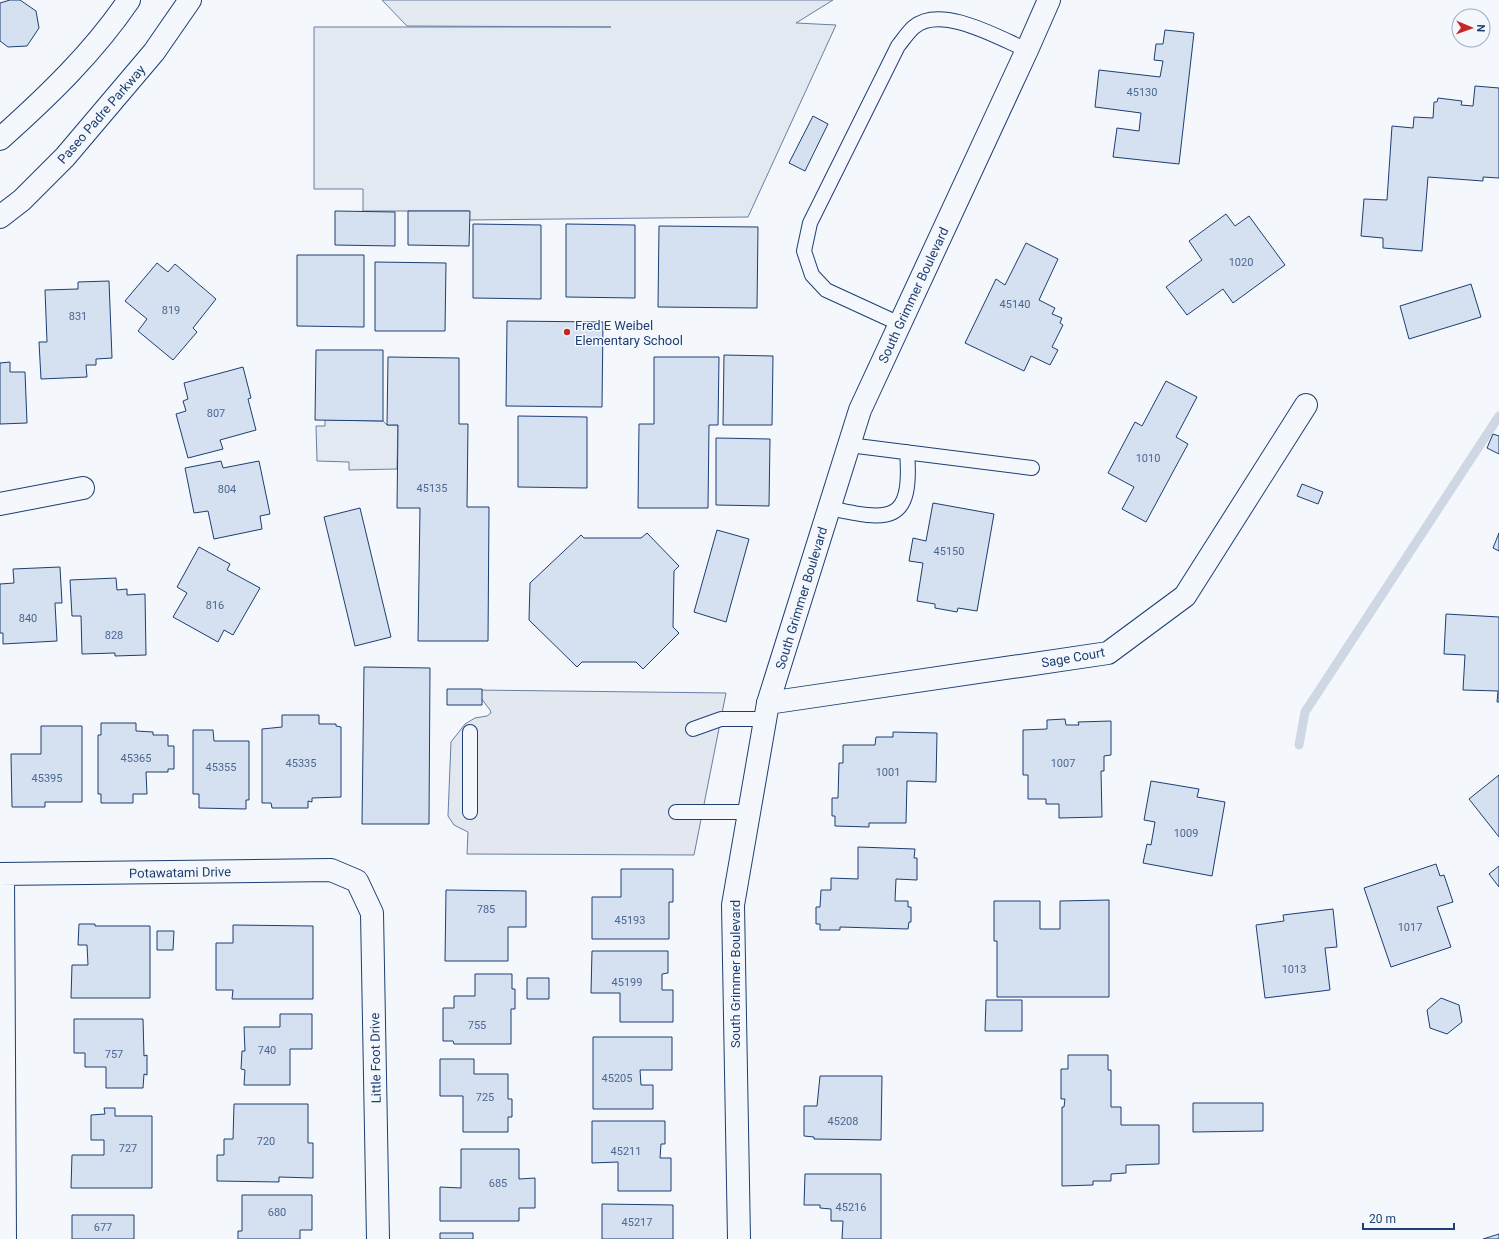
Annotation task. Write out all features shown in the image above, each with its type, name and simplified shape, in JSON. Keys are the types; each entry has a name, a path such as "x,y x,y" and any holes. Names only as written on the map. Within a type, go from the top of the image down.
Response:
{"street":[{"path":"0,139 51,92 108,31 129,0"},
{"name":"Paseo Padre Parkway","path":"0,217 22,200 65,157 154,52 190,0"},
{"name":"South Grimmer Boulevard","path":"739,1239 733,905 767,711 860,410 1049,0"},
{"name":"Sage Court","path":"767,711 1108,653 1185,596 1306,405"},
{"path":"0,504 83,488"},
{"name":"Potawatami Drive","path":"1,874 331,870 357,881"},
{"path":"1,874 5,1239"},
{"name":"Little Foot Drive","path":"357,881 372,913 378,1239"}],"lane":[{"path":"900,324 826,290 812,275 804,251 810,223 898,46 915,26 936,18 954,20 1027,50"},
{"path":"849,445 1032,468"},
{"path":"829,508 865,516 878,517 892,514 904,501 908,484 907,452"},
{"path":"693,729 721,719 767,711"},
{"path":"470,732 470,812"},
{"path":"676,812 749,812"}],"shaded area":[{"path":"382,0 833,0 796,23 836,25 748,217 469,220 469,211 363,211 363,189 314,189 314,27 611,27 407,26"},
{"path":"325,420 383,421 387,425 398,425 397,469 349,470 349,462 317,461 316,426 325,426"},
{"path":"475,690 726,693 694,855 467,854 468,832 454,825 448,816 451,742 465,724 475,718 487,716 491,713"}],"building":[{"path":"10,0 20,0 36,11 39,28 27,46 8,47 0,41 0,3"},
{"path":"1165,30 1194,33 1179,164 1113,157 1117,128 1139,131 1141,113 1095,107 1099,70 1160,77 1163,61 1154,60 1156,44 1163,44"},
{"path":"1475,86 1499,88 1499,178 1483,177 1483,181 1428,177 1422,251 1383,248 1383,238 1361,236 1364,199 1387,200 1392,126 1413,128 1414,117 1433,118 1434,102 1437,102 1438,98 1462,101 1461,105 1473,106"},
{"path":"813,116 828,124 805,171 789,163"},
{"path":"335,211 395,212 395,246 335,245"},
{"path":"408,211 470,211 469,246 408,245"},
{"path":"1226,214 1235,226 1249,216 1285,265 1233,303 1223,289 1187,315 1166,287 1202,260 1189,241"},
{"path":"473,224 541,225 541,299 473,298"},
{"path":"566,224 635,225 635,298 566,297"},
{"path":"659,226 758,227 757,308 658,307"},
{"path":"1026,243 1058,259 1039,300 1055,308 1052,314 1062,318 1060,323 1063,325 1052,347 1058,350 1050,365 1031,356 1024,371 965,343 996,279 1005,285"},
{"path":"297,255 364,255 364,327 297,326"},
{"path":"375,262 446,263 445,331 375,331"},
{"path":"157,263 168,272 175,264 216,299 193,328 197,332 173,360 138,331 147,319 125,301"},
{"path":"109,281 112,358 96,359 96,365 86,365 87,377 41,379 39,342 47,342 45,290 78,289 78,282"},
{"path":"1471,284 1481,317 1409,339 1400,306"},
{"path":"507,321 603,322 602,407 506,406"},
{"path":"316,350 383,350 383,421 315,420"},
{"path":"724,355 773,356 772,425 723,425"},
{"path":"388,357 459,358 459,424 468,424 467,507 489,507 488,641 418,641 420,508 397,508 398,425 387,425"},
{"path":"654,357 719,357 718,425 709,425 708,508 638,508 639,424 654,424"},
{"path":"10,362 10,372 25,372 27,423 0,424 0,363"},
{"path":"243,367 251,398 248,399 256,430 220,440 223,449 188,458 176,414 186,411 183,401 188,399 184,383"},
{"path":"1166,381 1197,397 1176,437 1188,444 1146,522 1122,509 1134,487 1108,473 1135,422 1142,426"},
{"path":"518,416 587,417 587,488 518,487"},
{"path":"1493,434 1499,436 1499,454 1487,448"},
{"path":"716,438 770,439 769,506 716,505"},
{"path":"221,461 223,468 259,461 270,514 260,516 262,529 214,539 208,511 194,513 185,468"},
{"path":"1302,484 1323,492 1318,504 1297,496"},
{"path":"933,503 994,514 977,611 958,608 957,612 935,608 935,604 917,601 923,563 909,561 913,538 926,541"},
{"path":"360,508 391,637 355,646 324,517"},
{"path":"717,530 749,539 726,622 694,612"},
{"path":"647,533 679,566 674,571 673,627 679,633 643,669 636,662 582,662 577,667 529,620 530,583 581,535 584,538 641,538"},
{"path":"1499,533 1499,551 1493,548"},
{"path":"199,547 230,564 227,570 260,588 233,635 224,630 218,642 173,617 187,593 177,587"},
{"path":"60,567 62,603 55,603 57,641 3,644 3,633 0,633 0,584 14,583 13,569"},
{"path":"116,578 117,590 127,589 127,595 145,594 146,655 115,656 115,653 82,654 81,616 72,616 70,580"},
{"path":"1446,614 1499,617 1499,702 1497,702 1498,691 1463,690 1465,655 1444,654"},
{"path":"364,667 430,668 429,824 362,824"},
{"path":"447,689 482,689 482,705 447,705"},
{"path":"282,715 319,715 319,724 336,724 336,726 341,727 341,797 312,798 312,802 308,801 308,808 272,808 271,803 262,803 262,729 282,727"},
{"path":"1065,719 1066,725 1079,725 1078,722 1111,721 1111,755 1104,756 1104,771 1101,771 1102,817 1059,818 1059,804 1046,804 1046,799 1028,799 1028,775 1023,775 1023,730 1047,729 1047,720"},
{"path":"101,723 136,723 136,731 153,732 153,735 168,735 168,746 174,746 174,769 168,769 168,772 146,772 147,794 133,794 133,803 101,803 101,794 98,794 98,735 101,735"},
{"path":"41,726 82,726 82,802 45,802 45,807 12,807 11,754 41,754"},
{"path":"193,730 213,730 214,741 249,741 249,800 246,800 246,809 199,808 199,794 193,794"},
{"path":"893,732 937,733 936,782 907,781 906,823 869,823 869,827 835,826 835,816 832,816 832,798 838,798 839,763 843,763 843,745 875,745 876,737 893,737"},
{"path":"1499,775 1499,837 1469,799"},
{"path":"1151,781 1199,789 1197,797 1225,802 1212,876 1143,863 1147,844 1151,845 1155,822 1144,820"},
{"path":"858,847 915,849 914,858 917,858 917,880 896,879 895,901 908,901 908,907 911,907 911,922 909,922 908,929 840,927 840,930 820,930 820,924 816,924 816,907 820,907 821,890 831,890 831,878 858,879"},
{"path":"1436,864 1440,876 1444,875 1453,902 1437,907 1451,947 1391,967 1364,888"},
{"path":"1499,866 1499,887 1489,874"},
{"path":"621,869 673,869 673,902 669,902 669,939 592,939 592,897 621,897"},
{"path":"446,890 526,891 526,927 508,927 508,961 445,961"},
{"path":"1109,900 1109,997 997,997 997,941 994,941 994,901 1040,901 1040,929 1060,929 1060,901"},
{"path":"1333,909 1337,947 1325,948 1330,990 1265,998 1256,925 1284,921 1283,915"},
{"path":"79,924 95,924 95,926 150,926 150,998 71,998 72,965 88,965 87,945 78,945"},
{"path":"233,925 313,926 313,999 232,999 233,990 216,990 216,943 233,943"},
{"path":"157,931 174,931 173,950 157,950"},
{"path":"592,951 668,951 668,973 662,974 662,990 673,990 673,1022 620,1022 620,993 591,993"},
{"path":"475,974 512,974 512,989 515,989 515,1009 511,1009 511,1044 454,1044 453,1041 443,1041 443,1008 454,1008 454,996 475,996"},
{"path":"527,978 549,978 549,999 527,999"},
{"path":"1441,998 1459,1005 1462,1022 1447,1034 1430,1028 1427,1010"},
{"path":"986,1000 1022,1000 1022,1031 985,1031"},
{"path":"280,1014 312,1014 312,1049 290,1049 290,1085 244,1085 245,1070 241,1069 242,1051 245,1051 244,1027 280,1027"},
{"path":"74,1019 143,1019 144,1056 147,1055 147,1075 144,1074 143,1088 106,1088 106,1067 85,1067 85,1053 74,1053"},
{"path":"593,1037 672,1037 672,1070 640,1070 641,1085 653,1085 653,1109 593,1109"},
{"path":"1068,1055 1108,1055 1108,1070 1111,1070 1111,1107 1121,1107 1121,1125 1159,1125 1159,1164 1126,1165 1126,1173 1111,1174 1111,1181 1093,1181 1093,1185 1062,1186 1062,1107 1064,1107 1065,1099 1061,1099 1061,1069 1068,1069"},
{"path":"440,1059 474,1059 474,1074 508,1074 508,1099 512,1099 512,1117 508,1117 508,1132 463,1132 463,1096 440,1096"},
{"path":"820,1076 882,1076 881,1140 814,1139 814,1137 804,1136 804,1106 817,1106"},
{"path":"1193,1103 1263,1103 1263,1131 1193,1132"},
{"path":"234,1104 308,1104 308,1143 313,1143 313,1178 279,1177 279,1182 217,1181 217,1155 224,1155 224,1139 233,1139"},
{"path":"104,1108 115,1108 115,1116 152,1116 152,1188 71,1188 72,1155 104,1155 104,1140 91,1140 91,1115 105,1114"},
{"path":"592,1121 665,1121 665,1144 661,1144 660,1158 671,1158 671,1191 618,1191 618,1162 592,1163"},
{"path":"461,1149 519,1149 519,1179 535,1178 535,1208 519,1208 519,1221 440,1221 440,1187 461,1188"},
{"path":"805,1174 881,1174 881,1239 842,1239 843,1221 831,1221 831,1209 820,1208 820,1205 804,1205"},
{"path":"242,1195 312,1195 312,1230 300,1230 300,1239 238,1239 238,1231 242,1231"},
{"path":"602,1204 673,1205 673,1239 602,1239"},
{"path":"72,1215 134,1215 134,1239 72,1239"},
{"path":"440,1233 473,1233 473,1239 440,1239"},
{"path":"1499,1234 1499,1239 1483,1239"}],"waterway":[{"path":"1299,745 1305,712 1499,416"}],"place":[{"name":"Fred E Weibel Elementary School","path":"567,332"}]}
